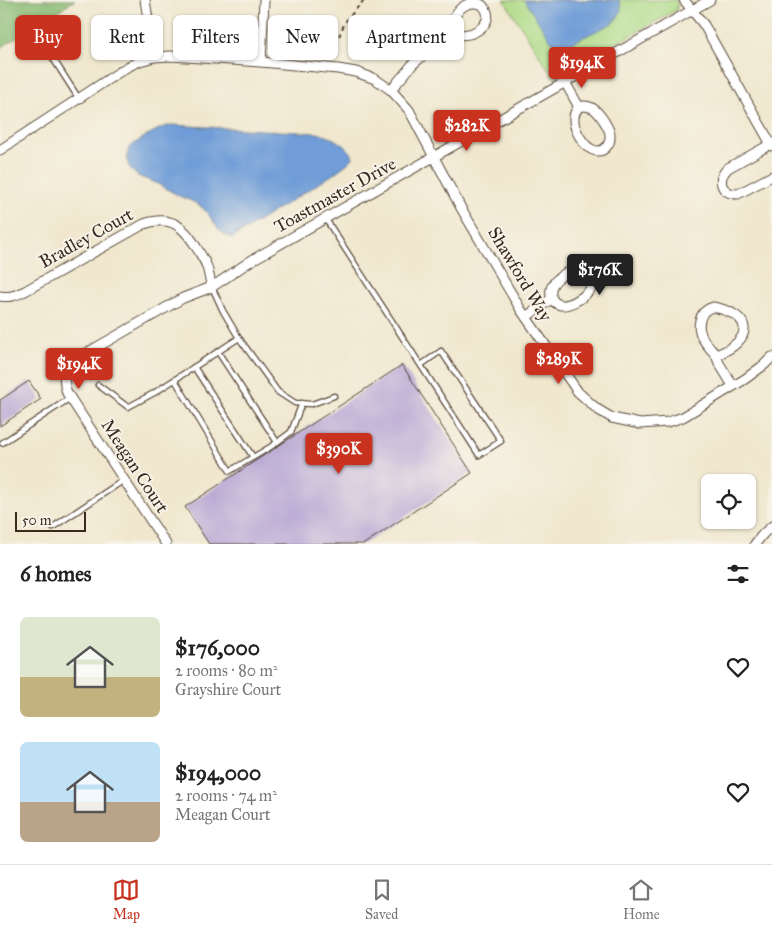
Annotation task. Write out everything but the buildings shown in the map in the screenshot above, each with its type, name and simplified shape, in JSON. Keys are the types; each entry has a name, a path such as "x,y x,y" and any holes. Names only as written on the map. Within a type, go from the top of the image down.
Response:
{"street":[{"path":"145,0 147,15"},
{"path":"260,62 264,0"},
{"path":"684,0 704,25 771,145 728,168 723,173 721,179 723,186 728,192 738,194 772,176"},
{"name":"Toastmaster Drive","path":"212,287 252,260 710,0"},
{"path":"163,56 338,69 356,72 375,79 391,90 409,110 434,157"},
{"path":"0,150 132,64 145,60"},
{"path":"391,90 418,60"},
{"path":"565,82 579,107"},
{"path":"589,106 594,108 605,124 610,137 608,146 604,149 595,151 590,149 583,141 574,120 574,115 579,107 589,106"},
{"name":"Shawford Way","path":"434,157 526,317 578,392 597,409 612,418 640,424 668,422 683,417 755,372 772,357"},
{"name":"Bradley Court","path":"0,296 14,296 25,291 144,224 161,220 178,225 189,235 207,267 212,287"},
{"path":"583,267 593,273 594,284 582,297 569,305 555,303 551,299 550,292 553,283 575,268 583,267"},
{"name":"Meagan Court","path":"166,544 70,398 64,386 64,380 66,370 71,362 183,298 212,287"},
{"path":"526,317 551,299"},
{"path":"716,355 724,352 739,340 743,335 745,326 738,317 720,308 713,307 703,311 698,327 701,336 716,355 733,386"},
{"path":"755,544 772,526"}],"lane":[{"path":"54,60 78,99"},
{"path":"325,218 479,455 501,441 441,351 421,365"},
{"path":"212,287 223,312 239,338 278,392 295,403 312,404 334,396"},
{"path":"98,385 128,407 154,393 239,338"},
{"path":"218,352 277,442"},
{"path":"194,367 253,457"},
{"path":"174,380 230,471 291,432 302,403"},
{"path":"2,443 70,398"},
{"path":"53,527 124,480"}],"path":[{"path":"338,40 345,22 364,0"}],"green space":[{"path":"0,0 75,0 52,15 15,15 15,38 0,48"},
{"path":"504,0 677,0 677,10 554,78"}],"water":[{"path":"524,0 619,0 621,10 611,24 565,46 559,46 552,42"},
{"path":"171,125 317,133 344,145 353,158 332,175 232,238 222,233 198,204 138,176 128,165 128,152 134,144 156,130"}]}
